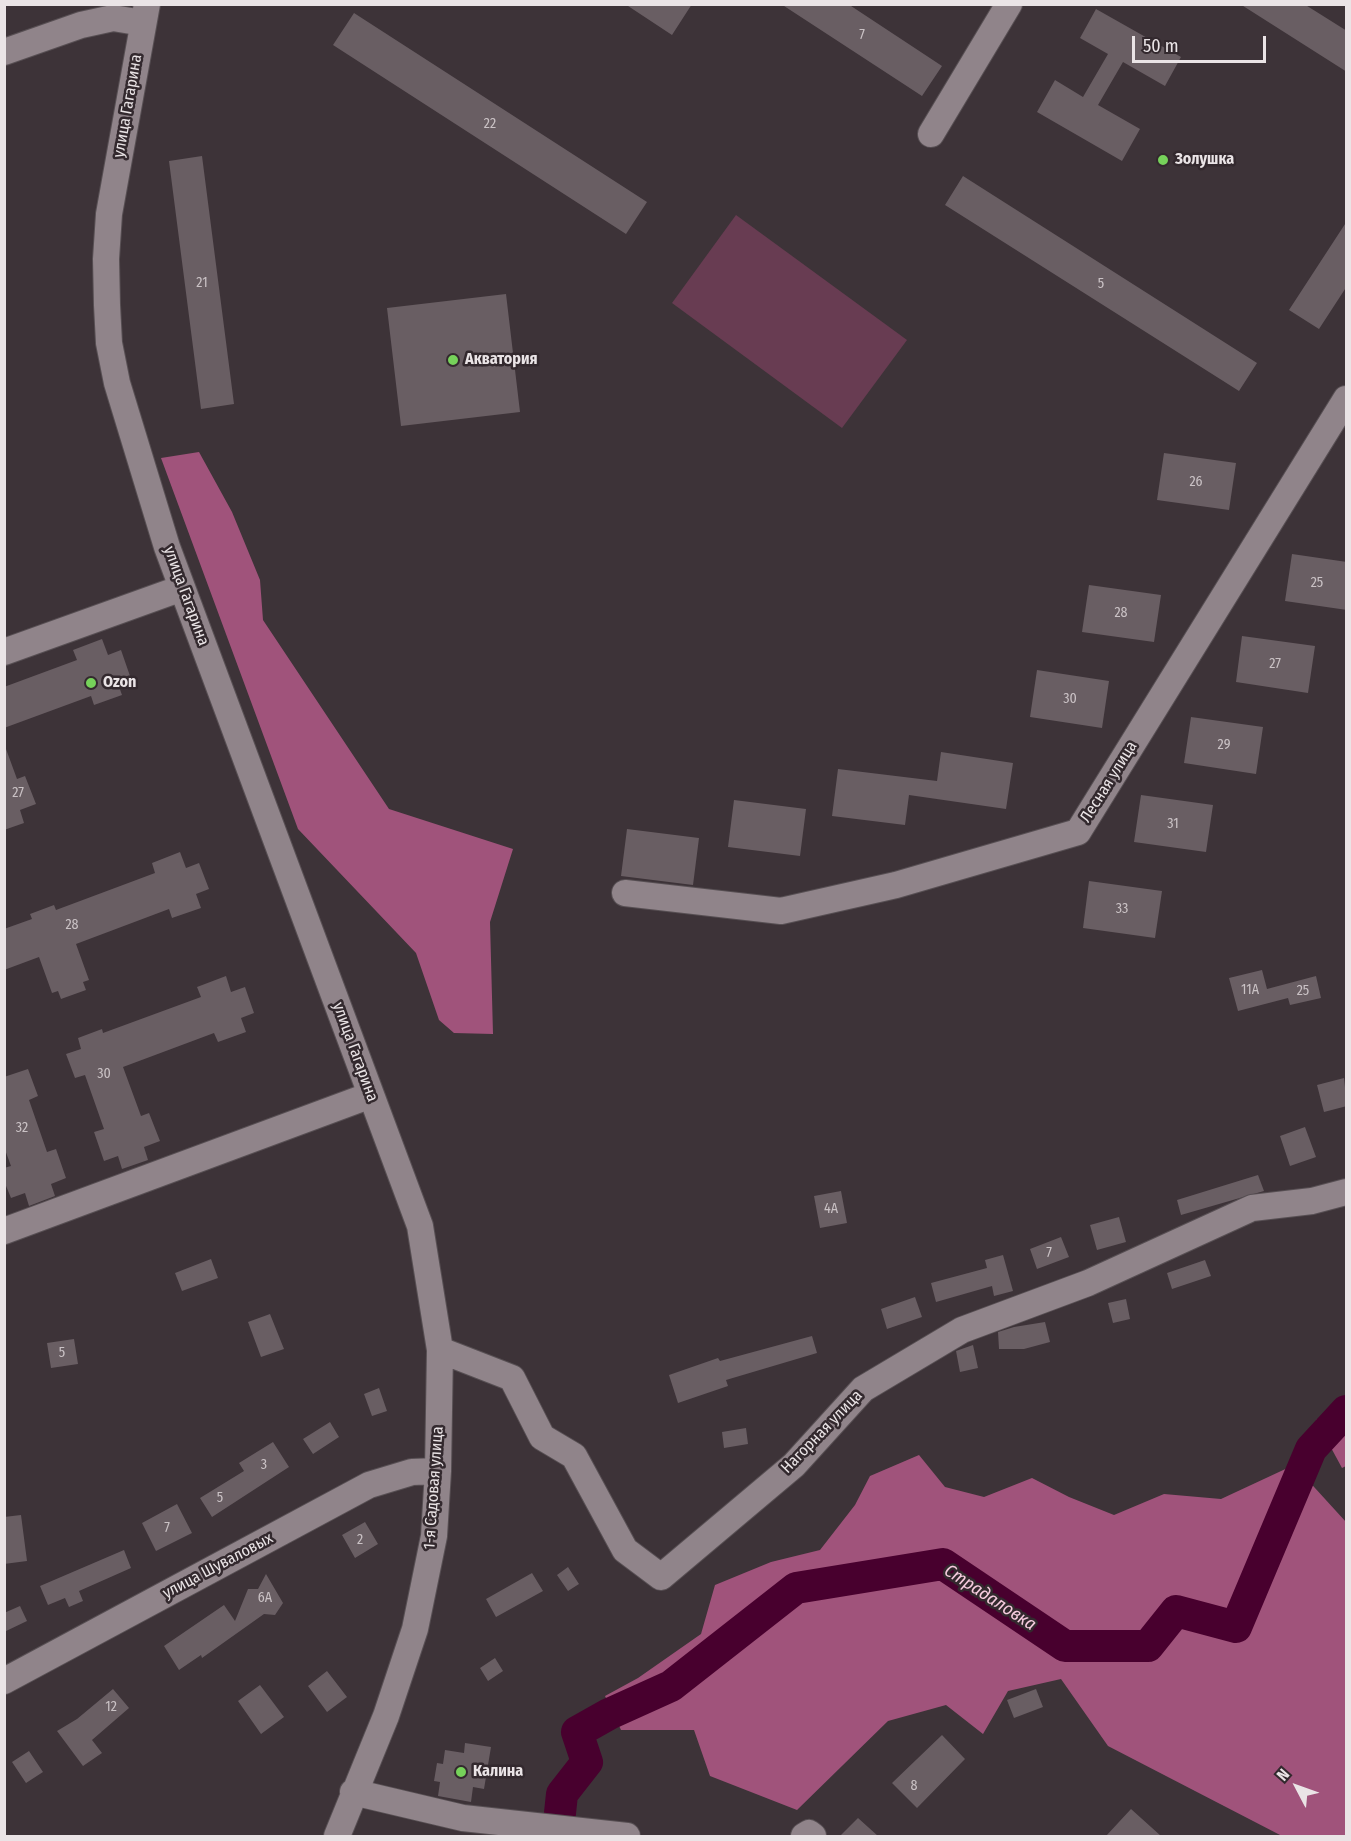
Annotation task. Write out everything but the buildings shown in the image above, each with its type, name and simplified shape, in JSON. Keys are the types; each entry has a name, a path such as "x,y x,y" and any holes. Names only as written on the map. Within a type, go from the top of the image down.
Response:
{"street":[{"path":"930,134 1009,4"},
{"path":"4,52 92,23 145,14"},
{"name":"улица Гагарина","path":"145,14 109,214 106,259 109,343 117,383 182,588 397,1165"},
{"name":"Лесная улица","path":"624,893 781,911 896,885 1078,832 1347,399"},
{"path":"4,652 182,588"},
{"path":"4,1231 371,1095"},
{"name":"1-я Садовая улица","path":"337,1836 353,1792 386,1716 415,1629 434,1536 438,1470 440,1350 420,1226 397,1165"},
{"name":"Нагорная улица","path":"440,1350 512,1378 542,1437 574,1456 625,1550 661,1577 794,1465 863,1389 962,1330 1088,1282 1252,1208 1312,1202 1347,1192"},
{"name":"улица Шуваловых","path":"4,1681 369,1485 412,1472 438,1470"},
{"path":"353,1792 463,1818 627,1836"},
{"path":"804,1836 809,1833 813,1836"}],"shaded area":[{"path":"736,215 907,340 842,428 672,303"},
{"path":"199,452 232,512 260,580 263,620 389,809 513,849 490,922 493,1034 454,1033 439,1020 416,953 298,829 161,458"},
{"path":"1346,1407 1346,1466 1342,1468 1316,1420"},
{"path":"919,1455 945,1487 984,1497 1032,1478 1069,1497 1114,1515 1164,1494 1221,1499 1294,1465 1346,1522 1346,1836 1282,1836 1108,1746 1061,1679 1008,1691 983,1734 946,1705 888,1721 797,1810 710,1776 694,1730 621,1730 605,1696 638,1678 701,1634 715,1585 771,1562 820,1550 855,1505 870,1476"}],"waterway":[{"name":"Страдаловка","path":"560,1813 562,1794 587,1762 577,1732 609,1714 671,1686 796,1588 943,1564 1065,1646 1148,1646 1176,1611 1236,1627 1311,1449 1346,1411"}],"place":[{"name":"Золушка","path":"1163,160"},
{"name":"Акватория","path":"453,360"},
{"name":"Ozon","path":"91,683"},
{"name":"Калина","path":"461,1772"}]}
